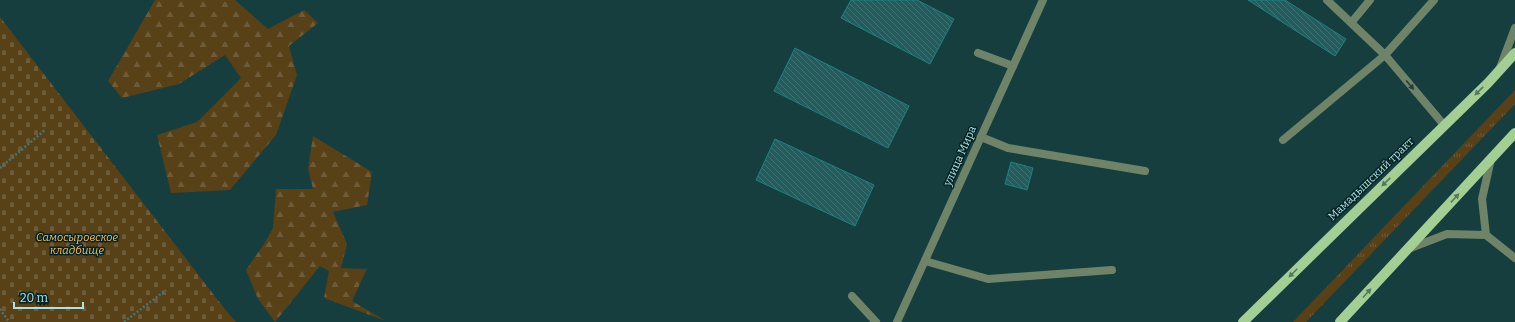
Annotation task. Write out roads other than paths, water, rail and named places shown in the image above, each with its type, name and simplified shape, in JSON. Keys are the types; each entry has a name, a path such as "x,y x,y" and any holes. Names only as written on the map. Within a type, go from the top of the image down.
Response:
{"main road":[{"name":"Мамадышский тракт","path":"1243,322 1444,125 1515,53"},
{"path":"1340,322 1515,133"}],"street":[{"name":"улица Мира","path":"897,322 1043,0"},
{"path":"1327,0 1385,56 1444,125"},
{"path":"1351,23 1370,0"},
{"path":"1283,140 1385,56 1434,0"},
{"path":"1498,71 1515,28"},
{"path":"978,53 1013,66"},
{"path":"981,137 1008,148 1145,171"},
{"path":"1486,235 1482,198 1491,159"},
{"path":"1406,250 1447,234 1486,235 1515,258"},
{"path":"925,260 988,279 1112,270"},
{"path":"852,296 876,322"}],"park label":[{"name":"Самосыровское кладбище","path":"77,243"}]}
